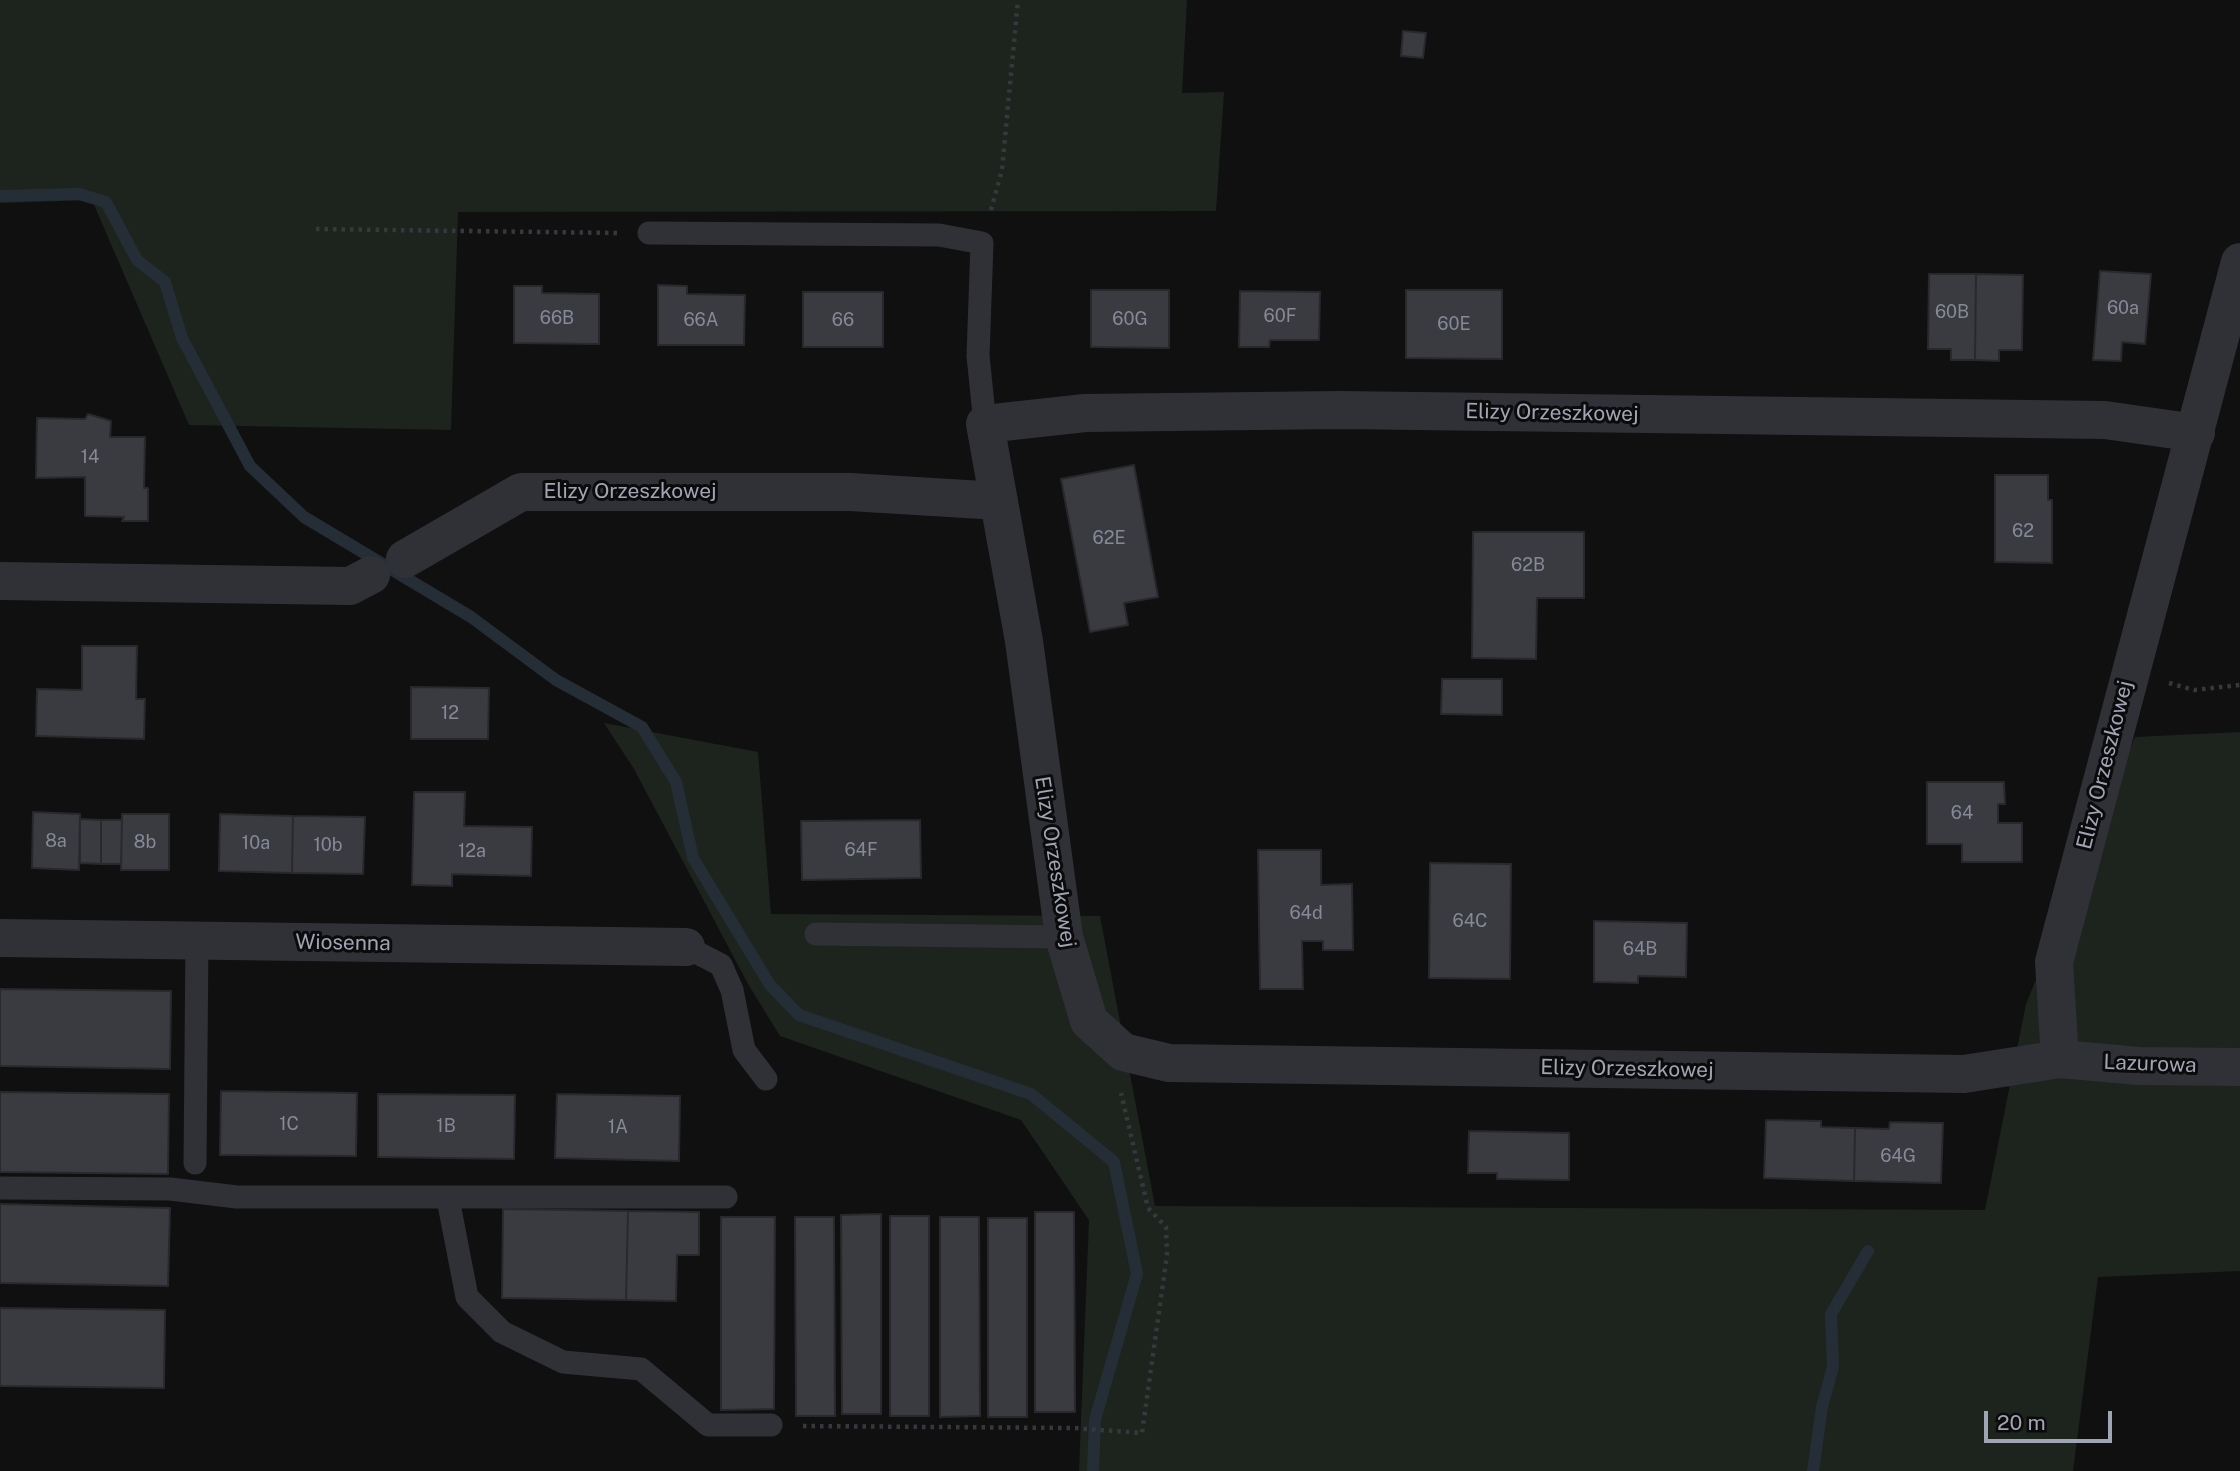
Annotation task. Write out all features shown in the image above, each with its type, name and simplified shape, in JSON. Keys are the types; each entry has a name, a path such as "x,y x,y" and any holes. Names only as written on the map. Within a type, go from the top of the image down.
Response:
{"street":[{"name":"Elizy Orzeszkowej","path":"2196,433 2105,420 1341,410 1085,413 985,424 1024,641 1064,937 1089,1021 1123,1052 1169,1063 1964,1074 2060,1059 2054,962 2129,671 2196,433 2240,262"},
{"name":"Elizy Orzeszkowej","path":"0,582 350,586 521,492 850,492 999,501"},
{"name":"Wiosenna","path":"0,938 686,947"},
{"name":"Lazurowa","path":"2060,1059 2139,1066 2240,1067"}],"lane":[{"path":"649,233 939,235 982,243 978,356 985,424"},
{"path":"816,933 1064,937"},
{"path":"195,1163 197,942"},
{"path":"686,947 720,965 732,990 744,1050 766,1079"},
{"path":"0,1188 170,1189 237,1197 726,1197"},
{"path":"448,1199 467,1297 502,1332 563,1362 641,1368 708,1425 771,1425"}],"path":[{"path":"982,243 1002,170 1018,0"},
{"path":"316,229 649,233"},
{"path":"2129,671 2194,690 2240,685"},
{"path":"771,1425 1075,1427 1142,1433 1167,1255 1166,1227 1148,1208 1121,1096 1123,1052"}],"shaded area":[{"path":"0,0 1187,0 1182,93 1224,92 1216,211 458,212 451,430 189,425 92,200 0,203"},
{"path":"604,723 758,752 771,914 1100,916 1155,1206 1985,1210 2026,1004 2135,737 2240,732 2240,1271 2098,1277 2073,1471 1079,1471 1089,1220 1021,1120 780,1036 748,984 634,769"}],"building":[{"path":"1403,31 1426,33 1423,58 1401,56"},
{"path":"2100,271 2151,274 2145,344 2122,342 2121,361 2093,360"},
{"path":"1929,274 1976,274 1975,360 1951,360 1951,349 1928,349"},
{"path":"1976,274 2023,275 2022,350 1999,350 1999,361 1975,360"},
{"path":"658,285 687,286 687,294 745,295 744,345 658,345"},
{"path":"514,286 542,286 542,293 599,294 599,344 514,343"},
{"path":"1091,290 1169,290 1169,348 1091,347"},
{"path":"1406,290 1502,290 1502,359 1406,358"},
{"path":"1240,291 1320,292 1319,340 1270,340 1269,347 1239,347"},
{"path":"803,292 883,292 883,347 803,347"},
{"path":"88,414 111,421 110,437 145,437 144,488 148,488 148,521 85,516 85,477 36,478 37,418 85,419"},
{"path":"1134,465 1158,597 1124,603 1128,625 1090,632 1061,479"},
{"path":"1995,475 2048,475 2048,500 2052,500 2052,563 1995,562"},
{"path":"1473,532 1584,532 1584,598 1537,598 1536,659 1472,658"},
{"path":"82,646 137,646 136,699 145,699 144,739 36,736 37,689 82,690"},
{"path":"1442,679 1502,679 1502,715 1441,714"},
{"path":"411,687 489,688 488,739 411,739"},
{"path":"1927,782 2004,782 2005,804 1998,804 1998,823 2022,823 2022,862 1962,862 1962,844 1927,844"},
{"path":"414,792 465,792 464,826 532,827 531,876 452,874 452,886 412,885"},
{"path":"33,812 80,814 79,870 32,868"},
{"path":"122,814 169,814 169,870 121,870"},
{"path":"220,814 293,816 292,873 219,871"},
{"path":"293,816 365,817 363,874 292,873"},
{"path":"80,819 101,820 101,864 80,863"},
{"path":"101,820 122,820 121,864 101,864"},
{"path":"920,820 921,878 802,880 801,821"},
{"path":"1258,850 1321,850 1321,885 1352,884 1353,950 1323,950 1323,941 1302,941 1303,989 1260,989"},
{"path":"1430,863 1511,864 1510,979 1429,978"},
{"path":"1594,921 1687,923 1686,977 1638,976 1638,983 1594,982"},
{"path":"0,989 171,991 170,1069 0,1066"},
{"path":"221,1091 357,1093 356,1156 220,1155"},
{"path":"0,1092 169,1094 168,1174 0,1172"},
{"path":"378,1094 515,1095 514,1159 378,1157"},
{"path":"557,1094 680,1096 679,1161 555,1158"},
{"path":"1766,1120 1821,1121 1821,1127 1855,1128 1854,1181 1764,1178"},
{"path":"1890,1122 1943,1123 1941,1183 1854,1181 1855,1128 1889,1129"},
{"path":"1469,1131 1569,1133 1569,1180 1497,1179 1497,1173 1468,1173"},
{"path":"0,1204 170,1208 168,1286 0,1283"},
{"path":"503,1209 628,1211 626,1300 502,1298"},
{"path":"628,1211 699,1212 699,1255 677,1255 676,1301 626,1300"},
{"path":"1035,1212 1074,1212 1075,1412 1035,1412"},
{"path":"881,1214 881,1414 842,1414 841,1215"},
{"path":"890,1216 929,1216 929,1416 890,1416"},
{"path":"721,1217 775,1217 774,1409 721,1410"},
{"path":"795,1217 834,1217 835,1416 796,1416"},
{"path":"940,1217 979,1217 980,1416 940,1417"},
{"path":"988,1218 1027,1218 1027,1417 988,1417"},
{"path":"0,1308 165,1310 164,1388 0,1386"}],"waterway":[{"path":"0,196 79,194 106,202 137,260 165,282 182,338 250,466 304,517 471,617 556,680 642,727 676,782 693,858 770,985 799,1015 1031,1094 1114,1162 1137,1274 1095,1420 1093,1471"},
{"path":"1813,1471 1822,1407 1833,1367 1831,1314 1868,1251"}]}
